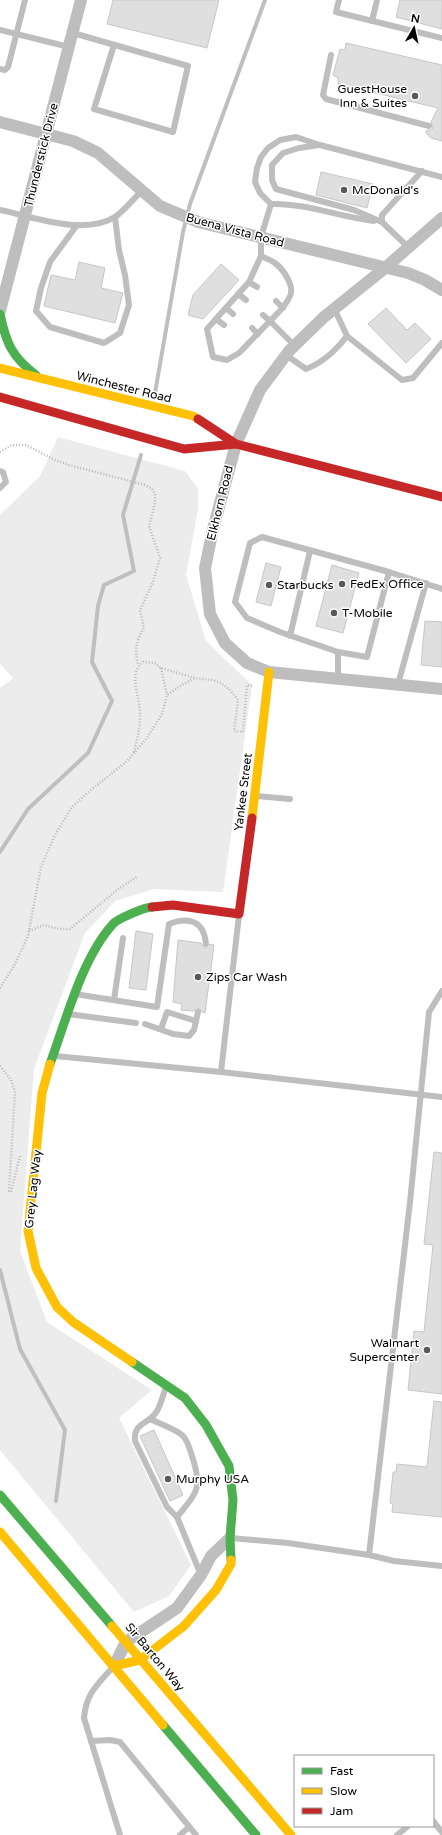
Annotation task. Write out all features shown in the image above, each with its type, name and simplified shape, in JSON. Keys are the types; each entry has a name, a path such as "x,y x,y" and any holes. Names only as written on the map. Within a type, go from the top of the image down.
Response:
{"main road":[{"path":"0,314 8,348 20,364 39,378"},
{"name":"Winchester Road","path":"0,368 193,416 236,444 442,497"},
{"name":"Winchester Road","path":"0,397 184,449 236,444"},
{"name":"Yankee Street","path":"239,914 255,796 269,672"},
{"name":"Grey Lag Way","path":"114,1666 140,1660 184,1626 216,1590 232,1564 230,1538 233,1500 229,1466 206,1424 185,1398 73,1322 57,1307 36,1268 28,1231 42,1093 75,994 96,946 114,922 149,907 172,906 239,914"},
{"name":"Sir Barton Way","path":"0,1495 291,1835"},
{"path":"0,1532 256,1835"}],"street":[{"name":"Thunderstick Drive","path":"0,311 26,216 81,0"},
{"name":"Buena Vista Road","path":"0,122 73,141 98,153 160,206 198,222 408,273 425,280 442,290"},
{"name":"Elkhorn Road","path":"442,218 385,268 334,308 286,355 260,390 236,444 213,529 205,568 210,614 225,643 247,663 269,672 442,689"},
{"path":"114,1666 126,1642 177,1608 201,1575 211,1556 230,1538"}],"lane":[{"path":"0,69 5,70 8,67 25,0"},
{"path":"339,0 336,12 442,38"},
{"path":"372,21 377,0"},
{"path":"0,30 69,47"},
{"path":"73,33 114,44 188,66 173,132 94,109 114,44"},
{"path":"331,55 323,95 326,99 429,126"},
{"path":"382,222 354,218 310,208 271,204 260,193 255,182 256,168 261,157 268,148 280,140 296,137 320,145 442,177"},
{"path":"320,145 299,148 283,153 272,165 272,180 276,189 354,210 382,222 408,248"},
{"path":"382,222 382,215 422,171"},
{"path":"0,210 77,225 98,225 115,217 142,191"},
{"path":"261,256 276,264 284,273 290,284 291,295 283,308 239,353 227,360 213,357 207,329 249,282 261,256 261,237 271,204"},
{"path":"77,225 50,262 41,288 36,311 50,327 104,343 120,334 129,306 115,217"},
{"path":"249,282 258,287"},
{"path":"238,294 246,300"},
{"path":"276,301 283,308"},
{"path":"226,308 233,314"},
{"path":"334,308 348,336 402,380 412,378 442,343"},
{"path":"263,315 295,346"},
{"path":"216,319 224,325"},
{"path":"252,328 258,334"},
{"path":"286,355 306,369 317,365 348,336"},
{"path":"242,339 248,344"},
{"path":"0,471 3,472 6,482 0,488"},
{"path":"389,572 367,657 338,652 290,636 247,618 235,602 250,543 262,537 389,572 442,589"},
{"path":"290,636 310,551"},
{"path":"398,684 426,583"},
{"path":"338,652 338,678"},
{"path":"255,796 290,799"},
{"path":"221,1072 239,914"},
{"path":"158,1007 169,924 186,920 201,926 205,933 206,944"},
{"path":"114,1000 122,938"},
{"path":"369,1555 409,1217 429,1012 442,991"},
{"path":"75,994 158,1007 167,1012 196,1021"},
{"path":"161,1029 167,1012"},
{"path":"145,1024 173,1034 189,1036 194,1030 198,1012"},
{"path":"68,1014 136,1023"},
{"path":"54,1056 221,1072 442,1097"},
{"path":"167,1385 156,1412 150,1419 138,1427 134,1433 135,1441 167,1507 177,1517 201,1575"},
{"path":"150,1419 183,1436 198,1474 198,1488 177,1517"},
{"path":"230,1538 288,1543 442,1566"},
{"path":"114,1666 95,1687 85,1704 84,1718 120,1835"},
{"path":"91,1741 110,1740 120,1742 196,1835"},
{"path":"434,1821 442,1832"},
{"path":"180,1835 189,1827"},
{"path":"398,1835 407,1827"}],"path":[{"path":"0,452 12,445 26,445 55,460 69,465 137,483 152,489 155,495 155,503 149,526 160,558 153,582 140,610 144,628 138,638 135,650 138,665 135,676 140,714 134,753"},
{"path":"138,665 143,662 149,662 161,668 195,678 212,680 221,683 230,690 238,700 234,731 243,732 247,685 268,688"},
{"path":"0,988 14,966 28,932 39,874 55,834 72,807 134,753 156,726 162,714 167,695 161,668"},
{"path":"167,695 195,678"},
{"path":"28,932 44,925 59,929 70,929 117,890 138,876"},
{"path":"0,1066 11,1080 15,1092 8,1191 11,1192 21,1149"}],"shaded area":[{"path":"58,437 185,471 198,489 198,509 186,575 206,641 252,685 223,892 154,889 115,901 85,933 34,1069 20,1251 47,1322 152,1390 119,1418 191,1565 169,1596 134,1612 0,1450 0,688 13,678 0,664 0,515 40,476"}],"building":[{"path":"113,0 219,0 207,48 107,24"},
{"path":"400,0 442,0 442,29 396,17"},
{"name":"GuestHouse Inn & Suites","path":"346,43 442,65 442,141 431,138 426,133 427,130 431,130 433,128 431,122 438,108 338,84 338,78 333,75 340,49 345,50"},
{"name":"McDonald's","path":"321,172 373,184 367,208 316,195"},
{"path":"79,262 105,268 101,288 123,293 115,323 44,306 51,275 75,280"},
{"path":"221,264 239,280 203,319 188,315 193,295"},
{"path":"386,308 407,330 415,323 431,339 406,363 368,324"},
{"name":"Starbucks","path":"266,563 281,567 271,606 256,602"},
{"path":"332,565 359,573 343,633 316,626"},
{"path":"425,621 442,622 442,667 421,665"},
{"path":"136,931 153,934 146,990 129,988"},
{"name":"Zips Car Wash","path":"178,940 201,943 205,948 209,948 210,944 214,945 205,1013 199,1008 194,1011 181,1010 182,1004 173,1002"},
{"path":"434,1152 442,1153 442,1394 408,1390 414,1331 424,1332 433,1245 424,1244"},
{"path":"434,1401 442,1402 442,1517 392,1512 393,1504 390,1503 393,1472 396,1472 397,1464 427,1467"},
{"name":"Murphy USA","path":"154,1430 183,1495 170,1501 140,1436"}],"waterway":[{"path":"155,393 183,232 190,204 265,0"},
{"path":"0,852 28,809 88,753 112,701 92,662 98,606 104,585 134,571 123,515 141,455"},
{"path":"0,1270 20,1349 65,1430 56,1501"}],"traffic: fast":[{"path":"0,314 11,349 21,362 36,375"},
{"path":"50,1064 76,990 92,954 102,938 113,924 125,916 152,907"},
{"path":"132,1362 185,1398 206,1425 229,1466 233,1500 230,1538 231,1560"},
{"path":"0,1495 112,1626"},
{"path":"163,1725 256,1835"}],"traffic: slow":[{"path":"0,368 193,416 198,419"},
{"path":"252,818 269,672"},
{"path":"50,1064 42,1093 28,1231 36,1268 57,1307 73,1322 132,1362"},
{"path":"0,1532 163,1725"},
{"path":"114,1666 140,1660 184,1626 216,1590 231,1564 231,1560"},
{"path":"112,1626 291,1835"}],"traffic: jam":[{"path":"0,397 184,449 236,444"},
{"path":"198,419 236,444 442,497"},
{"path":"152,907 173,905 239,914 252,818"}],"place":[{"name":"GuestHouse Inn & Suites","path":"415,96"},
{"name":"McDonald's","path":"344,190"},
{"name":"FedEx Office","path":"342,584"},
{"name":"Starbucks","path":"269,585"},
{"name":"T-Mobile","path":"334,613"},
{"name":"Zips Car Wash","path":"198,977"},
{"name":"Walmart Supercenter","path":"427,1350"},
{"name":"Murphy USA","path":"168,1479"}]}
